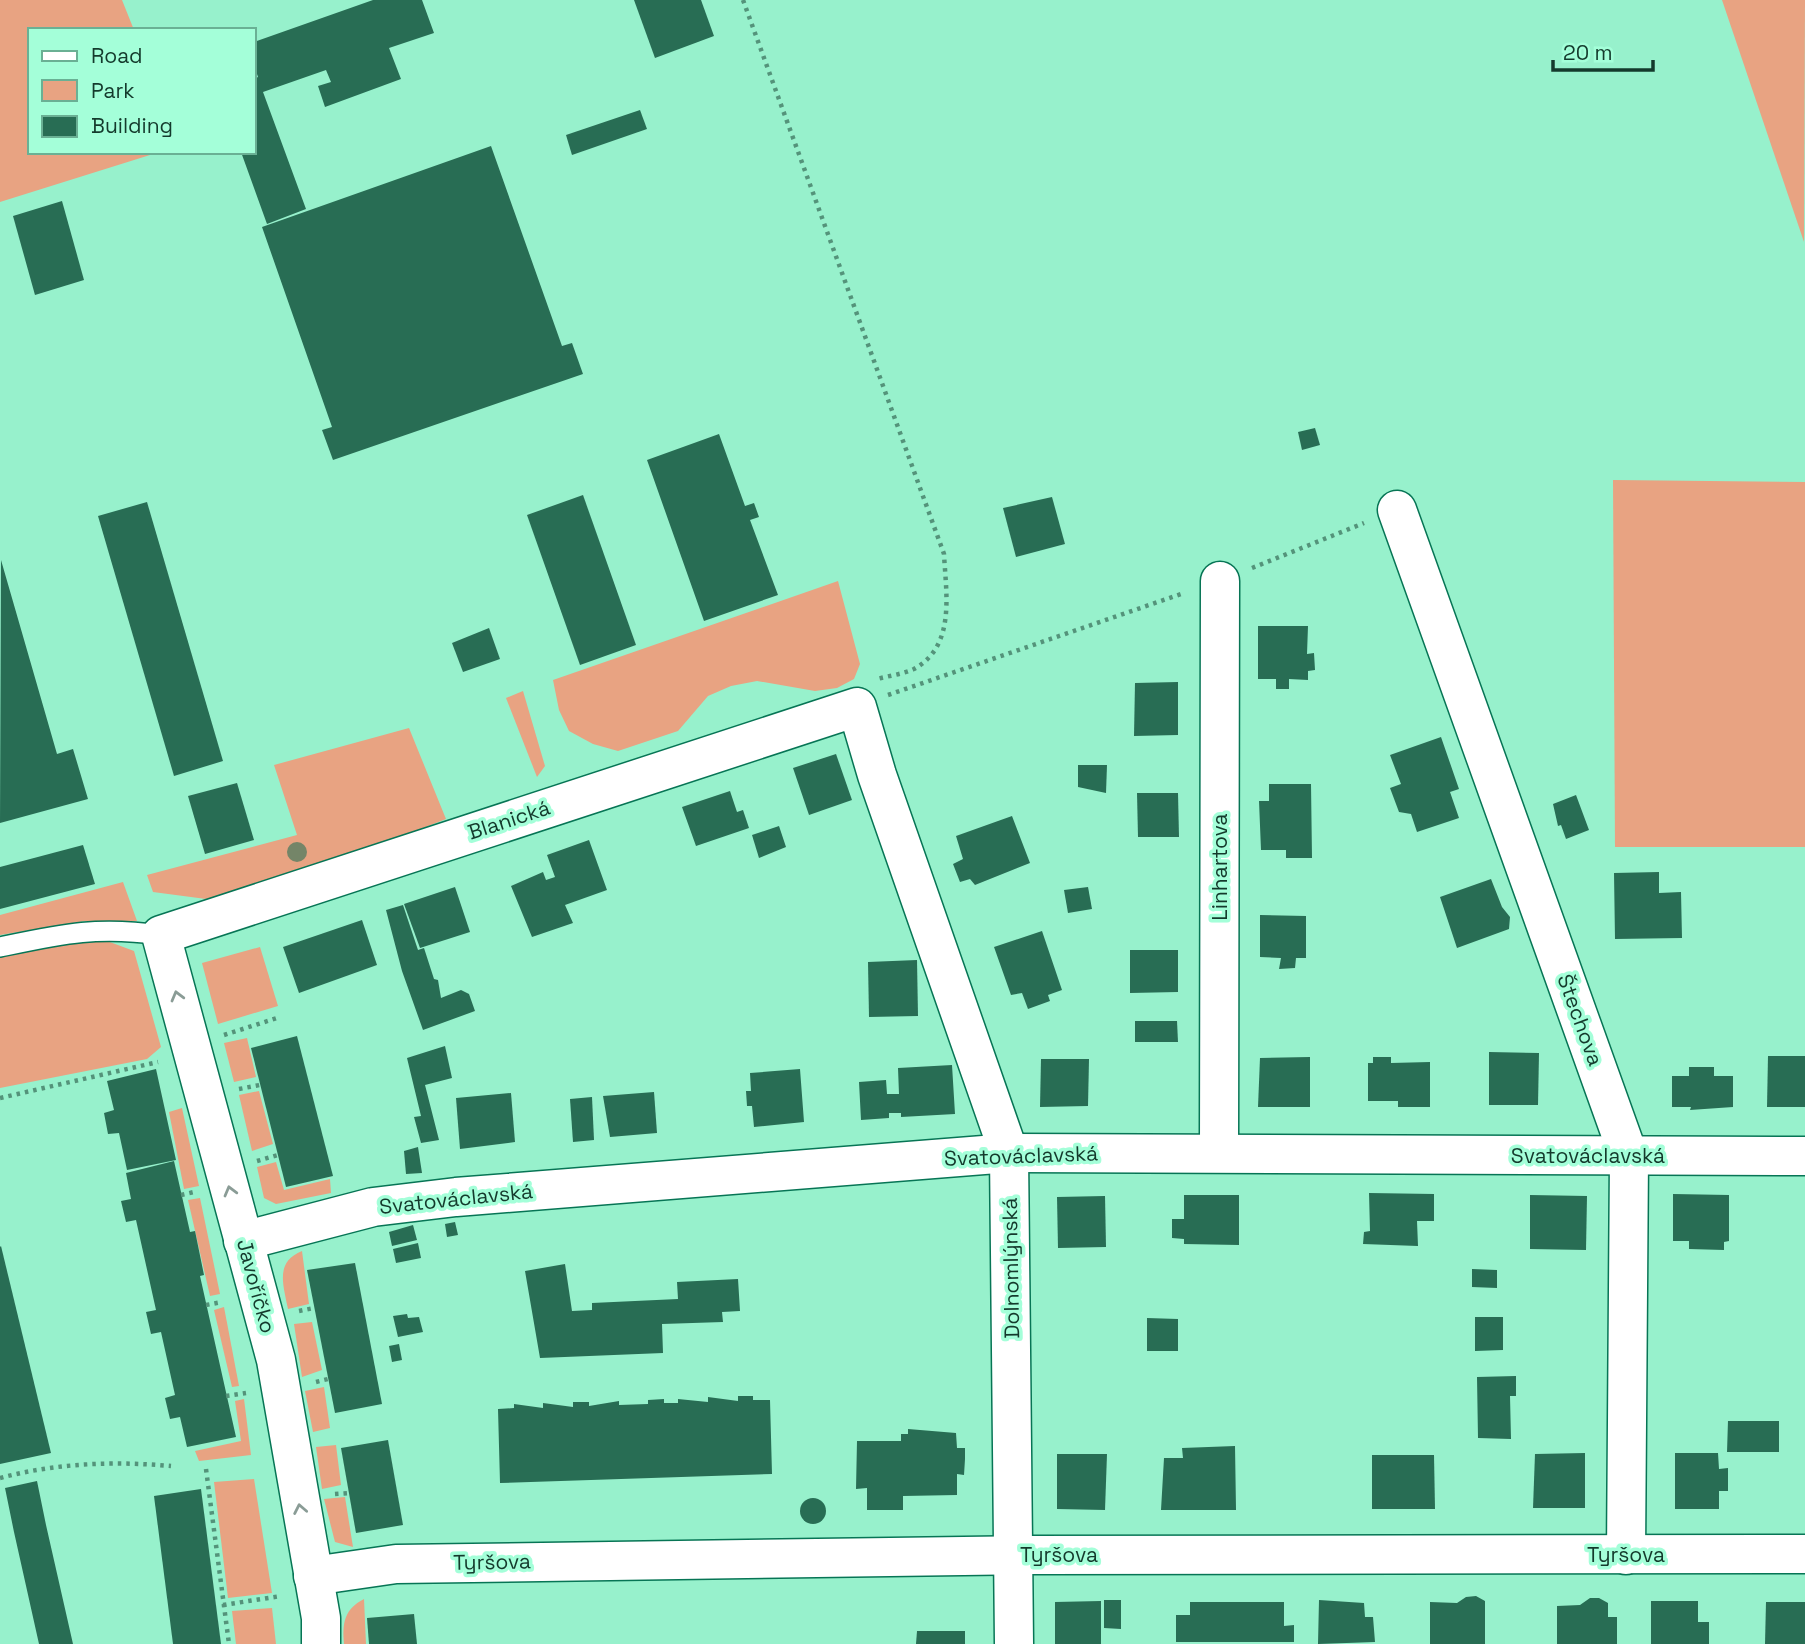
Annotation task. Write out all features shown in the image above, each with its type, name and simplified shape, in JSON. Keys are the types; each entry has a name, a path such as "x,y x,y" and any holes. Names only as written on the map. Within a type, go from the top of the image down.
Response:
{"street":[{"name":"Štechova","path":"1397,510 1629,1157 1626,1555"},
{"name":"Linhartova","path":"1219,1153 1220,581"},
{"name":"Blanická","path":"161,935 863,695"},
{"name":"Dolnomlýnská","path":"863,695 877,775 1009,1153 1014,1644"},
{"name":"Javoříčko","path":"161,935 276,1360 298,1586 321,1618 321,1644"},
{"name":"Svatováclavská","path":"243,1241 373,1207 456,1197 1009,1153 1805,1156"},
{"name":"Tyršova","path":"298,1586 396,1563 1014,1555 1805,1554"}],"lane":[{"path":"0,947 83,930 112,929 161,935"}],"path":[{"path":"743,0 944,554 947,617 934,653 913,669 863,695"},
{"path":"863,695 1220,581 1397,510"},
{"path":"216,1037 277,1018"},
{"path":"0,1098 166,1060"},
{"path":"232,1091 260,1085"},
{"path":"249,1163 278,1155"},
{"path":"226,1396 257,1391"},
{"path":"0,1478 73,1465 128,1462 171,1466"},
{"path":"206,1469 229,1644"},
{"path":"223,1605 298,1586"}],"green space":[{"path":"0,0 122,0 133,28 28,28 28,154 150,155 0,202"},
{"path":"1722,0 1805,0 1804,242"},
{"path":"1613,480 1805,482 1805,847 1615,847"},
{"path":"838,581 860,664 854,679 837,688 815,691 757,681 731,686 708,696 678,731 618,751 593,744 569,731 559,710 553,680"},
{"path":"523,691 545,766 537,777 506,698"},
{"path":"409,728 446,819 312,872 206,899 153,892 147,875 297,835 274,765"},
{"path":"123,882 137,921 85,921 0,935 0,915"},
{"path":"83,932 134,951 161,1047 147,1059 0,1088 0,953"},
{"path":"260,947 278,1006 218,1024 202,963"},
{"path":"247,1038 256,1077 234,1082 224,1043"},
{"path":"259,1091 273,1144 252,1151 239,1095"},
{"path":"182,1108 199,1186 184,1189 169,1112"},
{"path":"276,1162 284,1190 330,1179 331,1193 276,1204 264,1198 257,1167"},
{"path":"200,1198 220,1294 210,1296 188,1200"},
{"path":"302,1251 309,1304 288,1309 283,1283 284,1268 293,1256"},
{"path":"224,1307 239,1386 232,1387 214,1310"},
{"path":"312,1322 322,1370 302,1377 294,1324"},
{"path":"324,1387 330,1428 313,1432 305,1391"},
{"path":"244,1399 251,1455 199,1461 195,1451 241,1441 235,1401"},
{"path":"336,1445 341,1485 322,1489 316,1447"},
{"path":"254,1479 272,1593 228,1598 214,1482"},
{"path":"345,1497 353,1547 335,1542 324,1499"},
{"path":"364,1599 366,1644 344,1644 343,1630 348,1612"},
{"path":"272,1608 276,1644 236,1644 232,1611"}],"building":[{"path":"373,0 422,0 434,33 389,48 401,79 325,107 318,86 331,82 326,70 263,92 306,209 267,224 242,154 256,154 256,41"},
{"path":"634,0 701,0 714,36 655,58"},
{"path":"640,110 647,129 572,155 566,135"},
{"path":"491,146 562,346 572,343 583,374 333,460 322,430 332,427 262,227"},
{"path":"62,201 84,280 35,295 13,216"},
{"path":"1315,428 1320,445 1302,450 1298,432"},
{"path":"719,434 745,506 754,503 759,517 750,520 778,595 704,621 647,460"},
{"path":"583,495 636,645 580,665 527,515"},
{"path":"1052,497 1065,544 1016,557 1003,508"},
{"path":"147,502 223,761 174,776 98,516"},
{"path":"1,560 57,754 73,749 88,799 0,823"},
{"path":"1258,626 1308,626 1307,654 1314,653 1315,670 1308,671 1308,680 1289,679 1289,689 1276,689 1276,679 1258,679"},
{"path":"489,628 500,659 463,672 452,643"},
{"path":"1178,682 1178,735 1134,736 1135,683"},
{"path":"1441,737 1459,789 1450,792 1459,818 1417,832 1411,814 1399,812 1390,788 1401,784 1390,755"},
{"path":"836,754 852,800 809,815 793,768"},
{"path":"1078,765 1107,765 1106,793 1078,787"},
{"path":"237,783 254,840 205,854 188,796"},
{"path":"1269,784 1311,784 1312,858 1286,858 1286,850 1261,850 1259,801 1269,801"},
{"path":"730,791 737,812 743,810 749,828 696,846 682,807"},
{"path":"1137,793 1178,793 1179,837 1138,837"},
{"path":"1576,795 1589,830 1566,839 1561,825 1558,826 1553,804"},
{"path":"1012,816 1030,863 975,885 970,879 960,882 953,864 963,859 956,836"},
{"path":"779,826 786,847 759,858 752,835"},
{"path":"589,840 607,890 565,905 573,923 532,937 511,886 543,872 546,880 555,877 547,855"},
{"path":"83,845 95,884 0,909 0,867"},
{"path":"1659,872 1659,893 1681,892 1682,938 1615,939 1614,873"},
{"path":"1491,879 1502,907 1510,917 1509,929 1457,948 1440,897"},
{"path":"455,887 470,932 420,948 404,904"},
{"path":"1088,887 1092,909 1068,913 1064,890"},
{"path":"403,905 418,950 424,948 434,979 438,980 441,998 461,990 469,994 475,1011 423,1030 402,971 386,910"},
{"path":"1260,915 1306,916 1306,958 1296,958 1295,968 1279,969 1281,958 1260,957"},
{"path":"362,920 377,965 299,993 283,947"},
{"path":"1042,931 1062,990 1048,995 1050,1001 1028,1009 1022,993 1011,995 994,947"},
{"path":"1130,950 1178,950 1178,992 1130,993"},
{"path":"917,960 918,1016 869,1017 868,962"},
{"path":"1135,1021 1177,1021 1178,1042 1135,1042"},
{"path":"297,1036 333,1176 286,1187 251,1048"},
{"path":"445,1046 452,1078 425,1085 439,1140 421,1143 414,1117 421,1116 407,1058"},
{"path":"1489,1052 1539,1053 1538,1105 1489,1105"},
{"path":"1768,1056 1805,1056 1805,1107 1767,1107"},
{"path":"1310,1057 1310,1107 1258,1107 1260,1058"},
{"path":"1373,1057 1391,1057 1391,1063 1430,1062 1430,1107 1398,1107 1398,1101 1368,1101 1368,1063 1373,1063"},
{"path":"1041,1059 1089,1059 1088,1106 1040,1107"},
{"path":"952,1065 955,1114 901,1117 901,1113 889,1113 889,1118 861,1120 859,1082 886,1080 887,1094 899,1094 898,1068"},
{"path":"1689,1067 1714,1067 1714,1076 1733,1076 1733,1107 1690,1110 1691,1107 1672,1107 1672,1076 1689,1076"},
{"path":"156,1069 176,1160 127,1170 119,1133 108,1134 104,1113 114,1110 107,1081"},
{"path":"800,1069 804,1122 754,1127 752,1106 747,1106 746,1091 751,1091 750,1073"},
{"path":"654,1092 657,1133 610,1137 603,1096"},
{"path":"511,1093 515,1142 460,1149 456,1098"},
{"path":"592,1097 594,1140 573,1142 570,1099"},
{"path":"418,1147 422,1173 406,1174 404,1151"},
{"path":"174,1161 190,1232 195,1231 204,1275 200,1276 236,1437 187,1447 180,1417 170,1419 165,1398 175,1395 161,1332 151,1334 146,1312 156,1310 136,1220 126,1222 121,1201 131,1199 126,1173"},
{"path":"1369,1193 1434,1194 1434,1221 1417,1221 1418,1246 1363,1244 1364,1232 1370,1231"},
{"path":"1673,1194 1729,1195 1729,1241 1724,1242 1724,1250 1689,1249 1689,1241 1673,1241"},
{"path":"1184,1195 1239,1195 1239,1245 1184,1244 1184,1239 1172,1238 1172,1219 1184,1219"},
{"path":"1530,1195 1587,1196 1586,1250 1530,1249"},
{"path":"1105,1196 1106,1247 1058,1248 1057,1197"},
{"path":"455,1222 458,1235 447,1237 445,1224"},
{"path":"413,1225 417,1240 392,1246 389,1232"},
{"path":"418,1243 421,1258 396,1263 393,1249"},
{"path":"0,1247 51,1453 0,1464"},
{"path":"355,1263 382,1404 335,1413 307,1270"},
{"path":"565,1264 572,1311 592,1310 592,1303 678,1299 677,1282 738,1279 740,1311 722,1312 723,1322 662,1324 663,1353 540,1358 525,1271"},
{"path":"1472,1269 1497,1270 1497,1288 1472,1287"},
{"path":"407,1314 408,1318 419,1317 423,1332 398,1337 393,1316"},
{"path":"1475,1317 1503,1317 1503,1350 1475,1351"},
{"path":"1147,1318 1178,1319 1178,1351 1147,1351"},
{"path":"399,1344 402,1360 392,1362 389,1346"},
{"path":"1516,1376 1516,1396 1510,1396 1511,1439 1478,1438 1477,1377"},
{"path":"738,1396 753,1396 753,1400 770,1400 772,1474 500,1483 498,1409 514,1408 514,1404 543,1408 543,1403 573,1407 573,1402 589,1402 589,1406 619,1401 619,1405 648,1404 648,1400 664,1399 664,1403 678,1403 678,1399 708,1402 708,1397 738,1401"},
{"path":"1728,1421 1779,1421 1779,1452 1727,1452"},
{"path":"908,1429 956,1433 957,1448 965,1448 964,1475 957,1474 957,1495 903,1496 903,1510 867,1510 867,1488 856,1489 857,1441 901,1441 901,1434 908,1434"},
{"path":"388,1440 403,1525 356,1533 341,1448"},
{"path":"1235,1446 1236,1510 1161,1510 1164,1458 1183,1458 1182,1448"},
{"path":"1585,1453 1585,1508 1533,1508 1535,1454"},
{"path":"1675,1453 1718,1453 1719,1469 1728,1468 1728,1491 1719,1491 1719,1509 1675,1509"},
{"path":"1057,1454 1107,1454 1105,1510 1057,1509"},
{"path":"1372,1455 1434,1455 1435,1509 1372,1509"},
{"path":"37,1481 73,1644 39,1644 14,1532 5,1488"},
{"path":"201,1489 221,1644 173,1644 154,1496"},
{"path":"813,1498 822,1502 826,1511 822,1520 813,1524 804,1520 800,1511 804,1502"},
{"path":"1476,1596 1485,1601 1485,1644 1430,1644 1430,1602 1457,1603 1466,1597"},
{"path":"1590,1598 1599,1598 1608,1603 1608,1617 1617,1617 1617,1644 1557,1644 1557,1606 1580,1605"},
{"path":"1104,1600 1121,1600 1121,1629 1104,1628"},
{"path":"1319,1600 1364,1603 1365,1617 1373,1617 1375,1642 1318,1644"},
{"path":"1101,1601 1101,1644 1055,1644 1055,1602"},
{"path":"1651,1601 1698,1601 1698,1622 1709,1622 1709,1644 1651,1644"},
{"path":"1190,1602 1284,1602 1284,1626 1294,1625 1294,1642 1176,1642 1176,1615 1190,1615"},
{"path":"1766,1602 1805,1602 1805,1644 1765,1644"},
{"path":"414,1614 417,1644 369,1644 367,1618"},
{"path":"917,1631 965,1631 965,1644 916,1644"}]}
